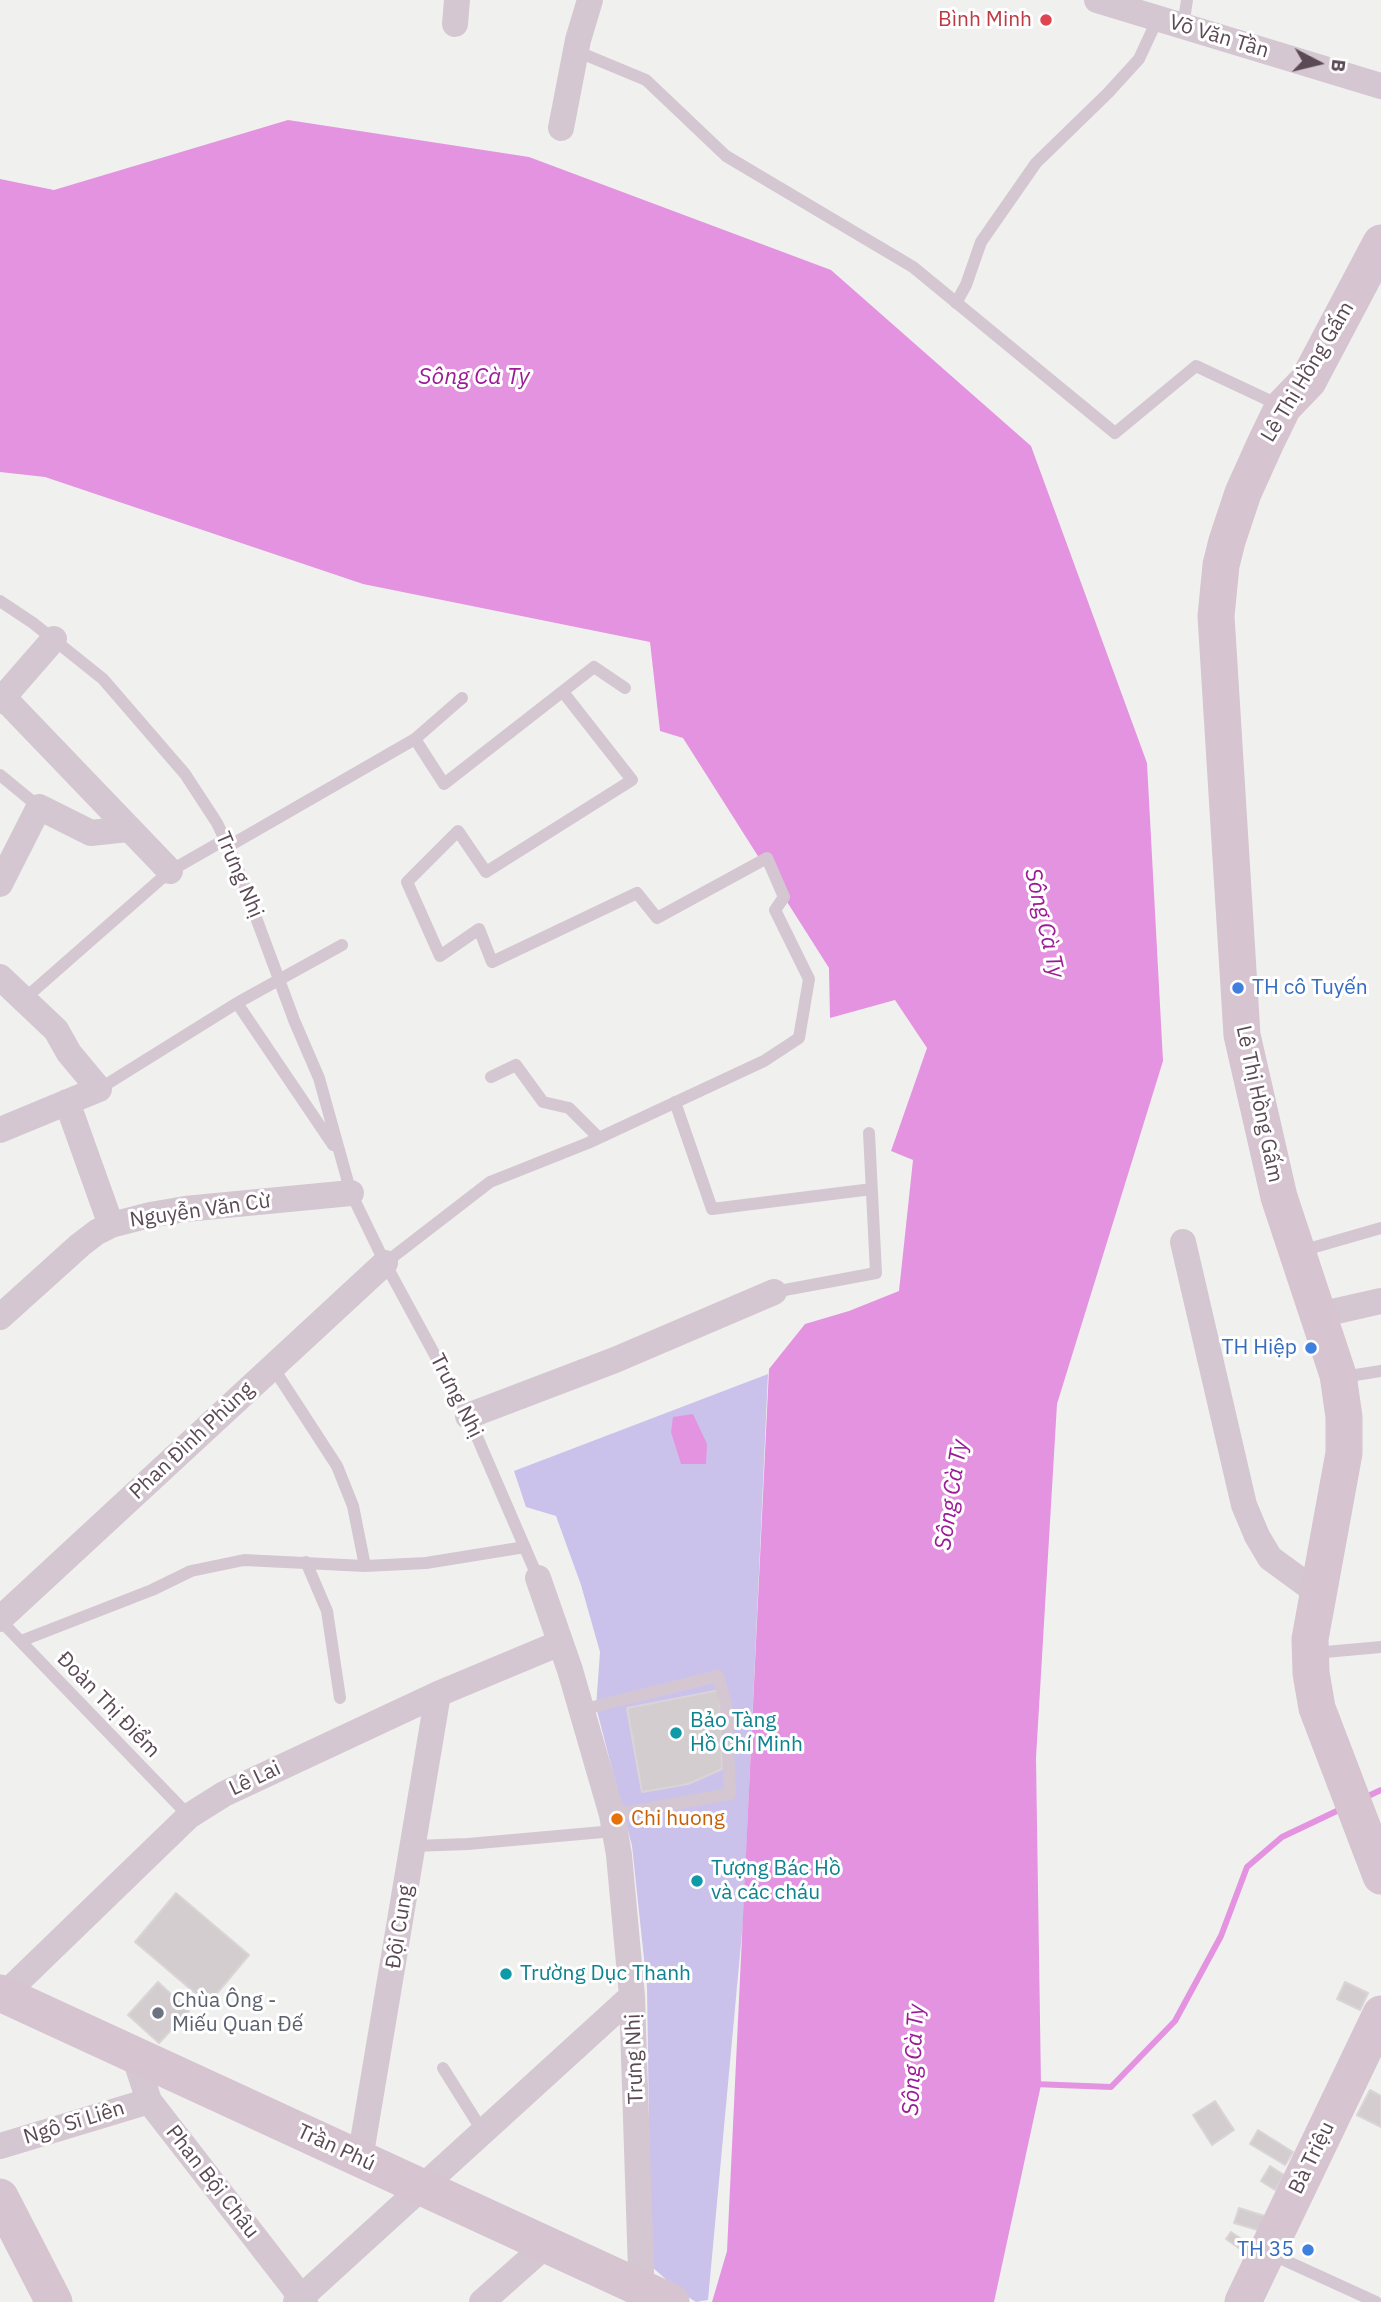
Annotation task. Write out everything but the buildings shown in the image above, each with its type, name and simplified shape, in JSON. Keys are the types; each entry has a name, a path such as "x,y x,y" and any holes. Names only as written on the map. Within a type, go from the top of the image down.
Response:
{"street":[{"path":"561,128 576,51 590,0"},
{"name":"Võ Văn Tần","path":"1097,0 1158,18 1185,13 1381,86"},
{"name":"Lê Thị Hồng Gấm","path":"1381,243 1308,382 1283,407 1243,493 1221,565 1216,616 1242,1035 1279,1197 1339,1378 1344,1417 1344,1453 1310,1639 1311,1673 1317,1708 1381,1876"},
{"path":"54,639 2,699 170,871"},
{"path":"4,869 39,807 91,833 128,829"},
{"path":"0,977 56,1030 69,1053 99,1089 0,1130"},
{"path":"67,1102 111,1225"},
{"name":"Nguyễn Văn Cừ","path":"0,1317 80,1245 111,1225 185,1209 351,1193"},
{"path":"1183,1242 1244,1505 1256,1536 1270,1558 1318,1593"},
{"name":"Phan Đình Phùng","path":"0,1619 385,1263"},
{"path":"468,1416 615,1360 774,1292"},
{"path":"1319,1315 1381,1301"},
{"name":"Trưng Nhị","path":"538,1578 581,1710 613,1823 619,1855 632,1996 652,2298"},
{"name":"Lê Lai","path":"2,1994 189,1816 224,1794 438,1694 560,1643"},
{"name":"Đội Cung","path":"360,2159 438,1694"},
{"name":"Trần Phú","path":"2,1994 546,2245 652,2298"},
{"path":"300,2300 632,1996"},
{"name":"Bà Triệu","path":"1243,2302 1381,2014"},
{"name":"Phan Bội Châu","path":"134,2055 149,2101 300,2300"},
{"name":"Ngô Sĩ Liên","path":"0,2146 149,2101"},
{"path":"0,2197 54,2302"},
{"path":"482,2302 546,2245"}],"lane":[{"path":"956,303 966,285 981,242 1036,163 1139,59 1158,18"},
{"path":"576,51 646,80 726,156 913,267 1115,433 1196,366 1283,407"},
{"name":"Trưng Nhị","path":"0,601 54,639 103,679 124,701 186,774 227,843 319,1078 351,1193 385,1263 468,1416 538,1578"},
{"path":"415,739 444,784 594,667 625,688"},
{"path":"385,1263 490,1182 599,1138 764,1061 799,1038 809,979 775,910 785,897 767,858 657,918 637,893 492,962 479,929 440,956 407,882 458,831 486,872 632,780 563,692"},
{"path":"23,1000 170,871 227,843 415,739 461,698"},
{"path":"0,775 39,807"},
{"path":"99,1089 237,1003 342,945"},
{"path":"237,1003 340,1154"},
{"path":"491,1077 516,1065 543,1101 569,1108 599,1138"},
{"path":"675,1102 712,1209 872,1189"},
{"path":"774,1292 876,1273 869,1133"},
{"path":"1297,1252 1381,1228"},
{"path":"272,1366 338,1466 353,1506 365,1566"},
{"path":"1339,1378 1381,1371"},
{"path":"21,1642 152,1590 191,1571 244,1560 365,1566 426,1563 525,1547"},
{"path":"306,1562 327,1611 340,1698"},
{"name":"Đoàn Thị Điểm","path":"0,1619 189,1816"},
{"path":"1310,1653 1381,1647"},
{"path":"413,1846 468,1844 613,1823 730,1794 726,1705 718,1676 581,1710"},
{"path":"443,2068 483,2132"},
{"path":"1267,2252 1376,2302"}],"shaded area":[{"path":"768,1374 743,1922 708,2300 696,2302 680,2292 651,2266 647,1987 632,1846 596,1707 600,1652 581,1585 556,1516 526,1507 514,1471"}],"water":[{"name":"Sông Cà Ty","path":"288,120 529,157 831,270 1031,446 1147,763 1163,1061 1057,1404 1036,1758 1041,2085 994,2302 712,2302 727,2251 769,1369 805,1324 849,1311 899,1291 913,1160 891,1151 927,1048 895,1000 830,1018 829,968 683,738 660,731 650,642 363,584 45,477 0,472 0,179 54,190"},
{"path":"693,1414 707,1444 706,1464 681,1464 671,1432 673,1417"}],"waterway":[{"path":"1364,1798 1381,1790"},
{"path":"1034,2084 1111,2087 1175,2021 1221,1936 1247,1867 1282,1837 1341,1809"}],"place":[{"name":"Bình Minh","path":"1046,20"},
{"name":"TH cô Tuyến","path":"1238,988"},
{"name":"TH Hiệp","path":"1311,1348"},
{"name":"Bảo Tàng Hồ Chí Minh","path":"676,1733"},
{"name":"Chi huong","path":"617,1819"},
{"name":"Tượng Bác Hồ và các cháu","path":"697,1881"},
{"name":"Trường Dục Thanh","path":"506,1974"},
{"name":"Chùa Ông - Miếu Quan Đế","path":"158,2013"},
{"name":"TH 35","path":"1308,2250"}]}
